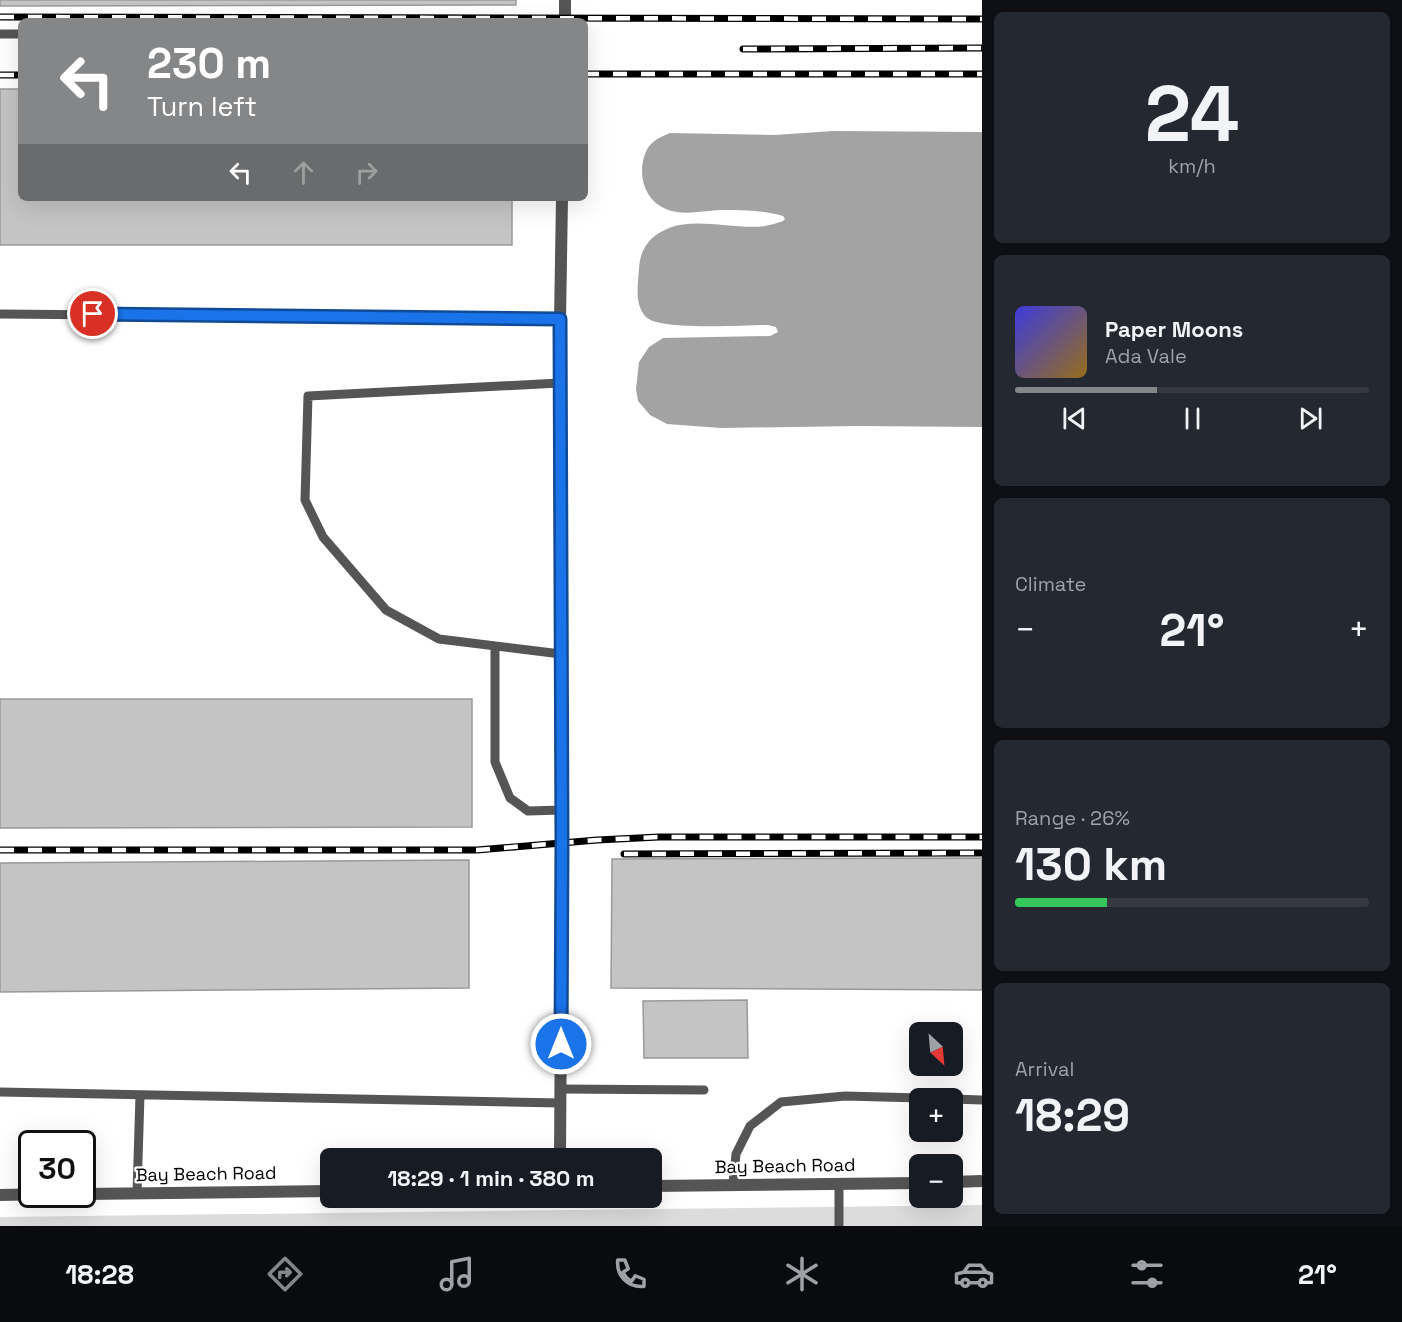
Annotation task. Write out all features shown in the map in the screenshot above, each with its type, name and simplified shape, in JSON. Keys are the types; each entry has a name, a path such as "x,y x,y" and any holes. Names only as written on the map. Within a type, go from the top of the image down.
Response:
{"street":[{"path":"565,0 565,18"},
{"path":"560,1148 562,810 558,383 561,201"},
{"path":"963,1182 982,1181"},
{"name":"Bay Beach Road","path":"662,1186 909,1183"},
{"name":"Bay Beach Road","path":"96,1194 320,1191"},
{"path":"0,1195 18,1195"}],"lane":[{"path":"0,34 18,34"},
{"path":"0,314 560,319"},
{"path":"558,383 308,396 305,500 322,537 386,610 439,639 561,654"},
{"path":"495,646 495,762 510,798 528,811 562,810"},
{"path":"560,1089 704,1090"},
{"path":"0,1092 560,1103"},
{"path":"137,1193 140,1095"},
{"path":"733,1184 736,1154 750,1126 782,1102 846,1096 909,1098"},
{"path":"963,1099 982,1100"},
{"path":"839,1184 839,1226"}],"shaded area":[{"path":"833,131 982,132 982,427 721,428 667,424 650,415 638,401 636,389 639,362 649,347 663,338 770,336 778,332 776,327 768,325 685,326 654,321 646,317 638,300 638,288 641,255 647,244 662,231 680,225 754,227 770,225 785,219 775,214 751,211 719,210 687,213 667,210 652,199 644,184 642,166 648,148 657,139 670,133 775,135"},
{"path":"963,1205 982,1205 982,1226 0,1226 0,1217 909,1206 909,1208 963,1208"}],"building":[{"path":"0,0 516,0 516,5 0,6"},
{"path":"0,89 18,89 18,201 512,201 512,245 0,245"},
{"path":"0,699 472,699 472,827 0,828"},
{"path":"982,858 982,990 611,988 612,859"},
{"path":"469,860 469,988 0,992 0,863"},
{"path":"747,1000 748,1058 644,1058 643,1001"}],"railway":[{"path":"0,17 491,18"},
{"path":"588,18 982,19"},
{"path":"743,49 982,48"},
{"path":"588,74 982,74"},
{"path":"0,75 18,75"},
{"path":"0,850 477,850 659,837 982,837"},
{"path":"624,854 982,853"}],"route":[{"path":"93,314 560,319 558,383 562,843 561,1044"}]}
